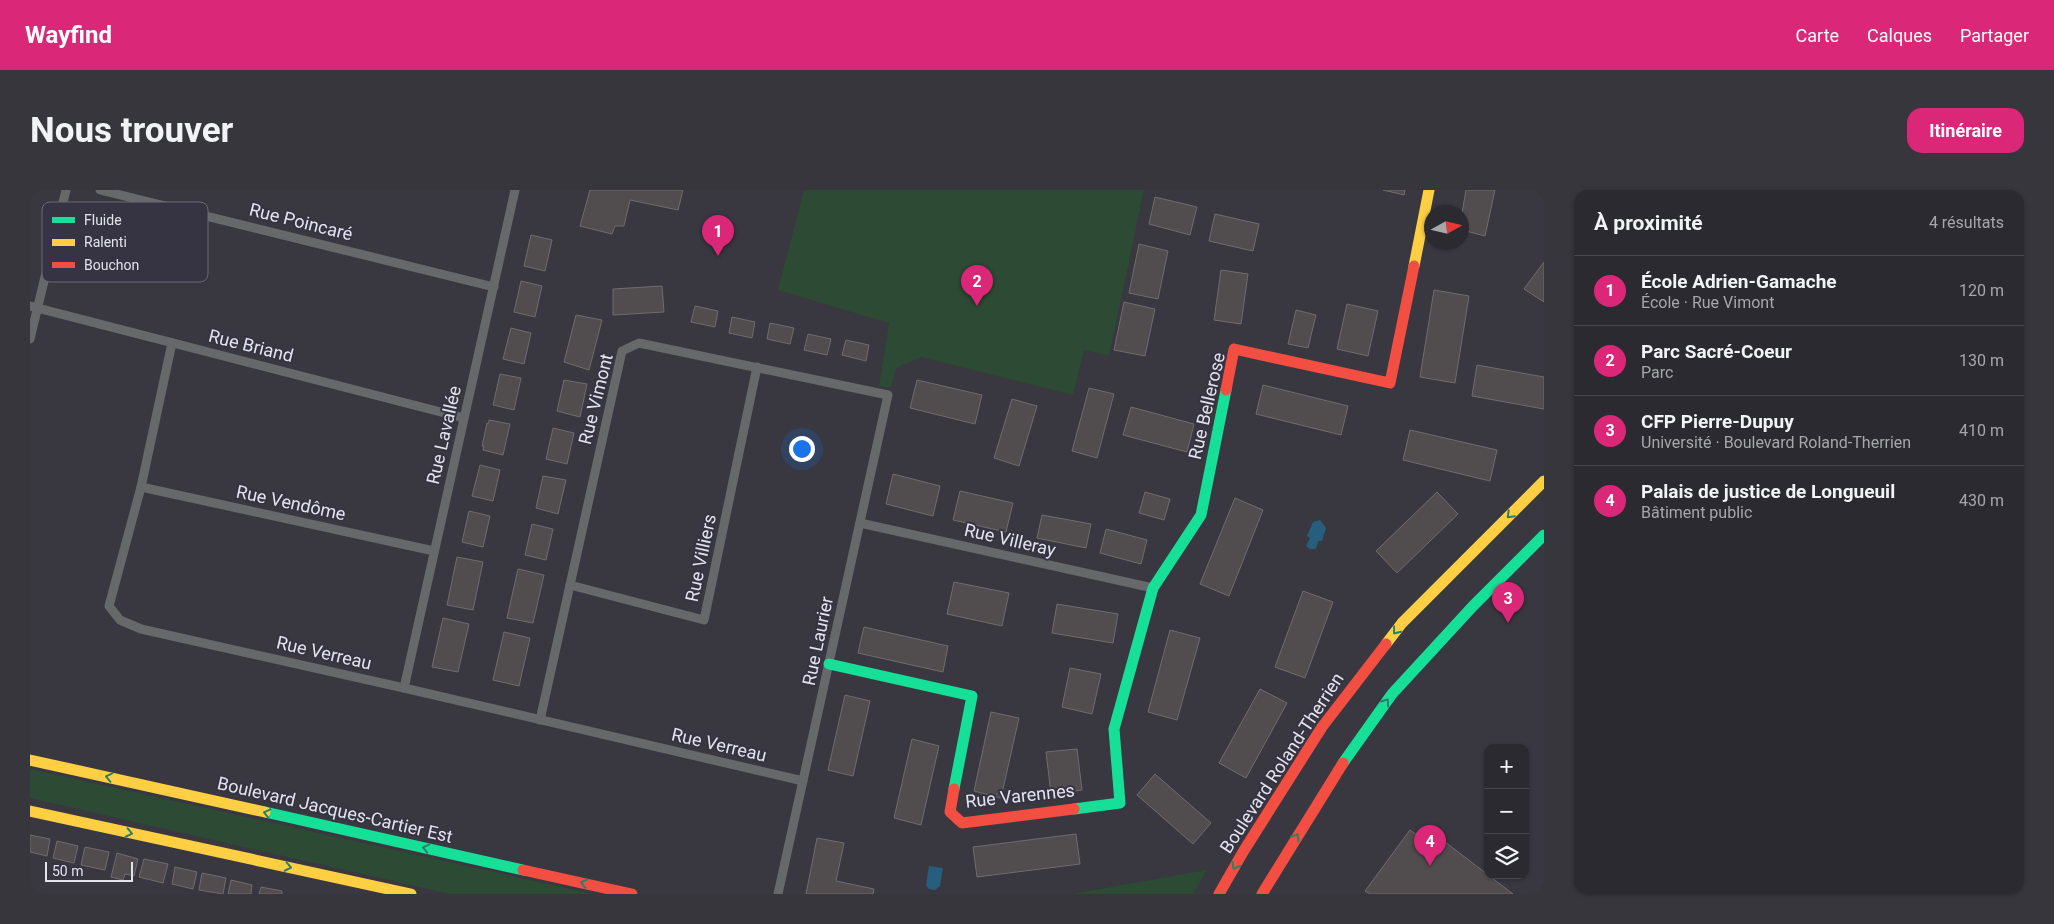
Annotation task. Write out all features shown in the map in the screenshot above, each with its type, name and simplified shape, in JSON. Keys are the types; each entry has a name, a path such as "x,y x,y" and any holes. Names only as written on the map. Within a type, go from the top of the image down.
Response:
{"main road":[{"name":"Rue Bellerose","path":"1120,803 1114,729 1153,588 1201,515 1234,349 1390,383 1429,190"},
{"name":"Boulevard Roland-Therrien","path":"1219,894 1243,852 1322,727 1402,623 1544,481"},
{"path":"1262,894 1332,778 1392,694 1473,606 1544,535"},
{"name":"Rue Varennes","path":"829,664 972,696 950,812 962,823 1120,803"},
{"name":"Boulevard Jacques-Cartier Est","path":"30,760 632,894"},
{"path":"30,811 411,894"}],"street":[{"name":"Rue Poincaré","path":"100,190 149,202"},
{"name":"Rue Lavallée","path":"404,688 515,190"},
{"name":"Rue Poincaré","path":"208,216 494,286"},
{"path":"30,339 34,307 42,278"},
{"name":"Rue Briand","path":"34,307 464,418"},
{"name":"Rue Verreau","path":"172,342 140,487 109,606 120,620 141,629 803,781"},
{"name":"Rue Vimont","path":"540,720 622,351 639,343 888,395"},
{"name":"Rue Villiers","path":"570,585 704,620 757,367"},
{"name":"Rue Laurier","path":"778,894 888,395"},
{"name":"Rue Vendôme","path":"140,487 434,551"},
{"name":"Rue Villeray","path":"860,523 1153,588"}],"green space":[{"path":"804,190 1144,190 1109,356 1084,350 1073,395 921,357 896,368 891,388 879,386 889,323 778,290"},
{"path":"30,769 593,894 450,894 30,798"},
{"path":"1207,870 1193,894 1072,894"}],"water":[{"path":"1320,520 1326,528 1322,541 1318,541 1316,549 1310,549 1306,546 1310,538 1307,536 1313,522"},
{"path":"929,866 943,868 940,886 935,890 929,889 926,885"}],"building":[{"path":"590,190 683,190 678,210 630,200 624,226 615,226 612,234 580,226"},
{"path":"1383,190 1405,190 1404,195"},
{"path":"1466,190 1495,190 1485,236 1469,232 1469,205 1463,205"},
{"path":"1155,197 1197,207 1190,235 1149,224"},
{"path":"1215,214 1259,224 1253,251 1209,241"},
{"path":"531,235 552,240 545,271 524,266"},
{"path":"1139,244 1168,251 1158,299 1129,293"},
{"path":"1544,262 1544,302 1524,289"},
{"path":"1221,270 1248,274 1241,324 1214,320"},
{"path":"521,281 542,286 535,317 514,312"},
{"path":"662,286 664,312 613,315 613,289"},
{"path":"1434,290 1469,296 1455,383 1420,377"},
{"path":"1124,302 1155,309 1145,356 1114,350"},
{"path":"1347,304 1378,311 1368,356 1337,349"},
{"path":"695,306 718,311 715,327 691,322"},
{"path":"1296,310 1316,315 1308,348 1288,344"},
{"path":"576,315 602,320 589,370 564,362"},
{"path":"732,317 755,322 752,338 729,333"},
{"path":"770,323 794,328 790,344 767,339"},
{"path":"511,328 531,333 524,364 503,359"},
{"path":"808,334 831,339 827,355 804,350"},
{"path":"846,340 869,345 866,361 842,355"},
{"path":"1477,365 1544,377 1544,409 1472,396"},
{"path":"500,374 521,378 514,410 493,405"},
{"path":"564,380 587,384 580,417 557,411"},
{"path":"917,380 982,395 975,424 910,408"},
{"path":"1263,385 1348,406 1341,435 1256,414"},
{"path":"1089,388 1114,394 1097,458 1072,451"},
{"path":"1012,399 1037,406 1019,466 994,458"},
{"path":"1131,407 1194,424 1187,452 1123,435"},
{"path":"489,420 510,424 503,455 483,450 484,446 482,446"},
{"path":"553,428 574,433 567,464 546,459"},
{"path":"1410,430 1497,450 1490,481 1403,460"},
{"path":"480,465 500,470 493,501 472,496"},
{"path":"893,474 940,486 933,516 886,504"},
{"path":"543,476 566,480 558,514 536,508"},
{"path":"960,491 1013,503 1006,532 953,520"},
{"path":"1145,492 1170,499 1164,520 1139,513"},
{"path":"1437,492 1458,514 1397,573 1376,551"},
{"path":"1235,498 1263,510 1229,596 1200,584"},
{"path":"469,511 490,516 483,547 462,542"},
{"path":"1042,515 1091,524 1086,548 1037,538"},
{"path":"532,524 553,529 546,560 525,555"},
{"path":"1106,529 1147,540 1141,564 1100,553"},
{"path":"457,557 483,562 473,610 447,605"},
{"path":"518,569 544,575 533,623 507,618"},
{"path":"954,582 1009,593 1002,626 947,614"},
{"path":"1303,591 1333,602 1305,678 1275,667"},
{"path":"1057,604 1118,614 1113,643 1052,633"},
{"path":"443,618 469,624 458,672 432,667"},
{"path":"864,627 948,646 943,672 858,653"},
{"path":"1170,630 1200,638 1177,720 1148,712"},
{"path":"504,632 530,638 519,686 493,680"},
{"path":"1070,668 1101,674 1092,714 1062,707"},
{"path":"1260,689 1287,703 1246,778 1219,763"},
{"path":"845,695 870,701 853,776 828,770"},
{"path":"991,712 1019,718 1001,798 974,791"},
{"path":"912,739 939,746 921,825 894,818"},
{"path":"1077,749 1082,790 1051,794 1046,752"},
{"path":"1155,774 1211,823 1193,844 1137,795"},
{"path":"1410,830 1425,841 1432,832 1484,872 1484,879 1493,879 1513,894 1370,894 1365,891"},
{"path":"1076,834 1080,864 977,877 973,847"},
{"path":"30,835 50,839 47,856 30,852"},
{"path":"817,838 844,843 836,881 874,889 873,894 806,894"},
{"path":"57,841 78,846 74,863 53,858"},
{"path":"85,847 109,852 105,870 81,865"},
{"path":"117,853 138,859 134,876 125,874 123,880 111,877"},
{"path":"144,859 168,864 163,883 139,877"},
{"path":"175,867 197,872 193,889 172,884"},
{"path":"202,873 226,878 223,894 199,890"},
{"path":"231,880 252,885 251,894 228,894"},
{"path":"261,887 282,891 282,894 259,894"}],"traffic: fast":[{"path":"1074,809 1120,803 1114,729 1153,588 1201,515 1226,390"},
{"path":"1343,763 1392,694 1473,606 1544,535"},
{"path":"829,664 972,696 954,789"},
{"path":"265,812 523,870"}],"traffic: slow":[{"path":"1414,266 1429,190"},
{"path":"1386,644 1402,623 1544,481"},
{"path":"30,760 265,812"},
{"path":"30,811 411,894"}],"traffic: jam":[{"path":"1226,390 1234,349 1390,383 1414,266"},
{"path":"1219,894 1243,852 1322,727 1386,644"},
{"path":"1262,894 1343,763"},
{"path":"954,789 950,812 962,823 1074,809"},
{"path":"523,870 632,894"}],"place":[{"name":"École Adrien-Gamache","path":"718,256"},
{"name":"Parc Sacré-Coeur","path":"977,306"},
{"name":"CFP Pierre-Dupuy","path":"1508,623"},
{"name":"Palais de justice de Longueuil","path":"1430,866"}]}
